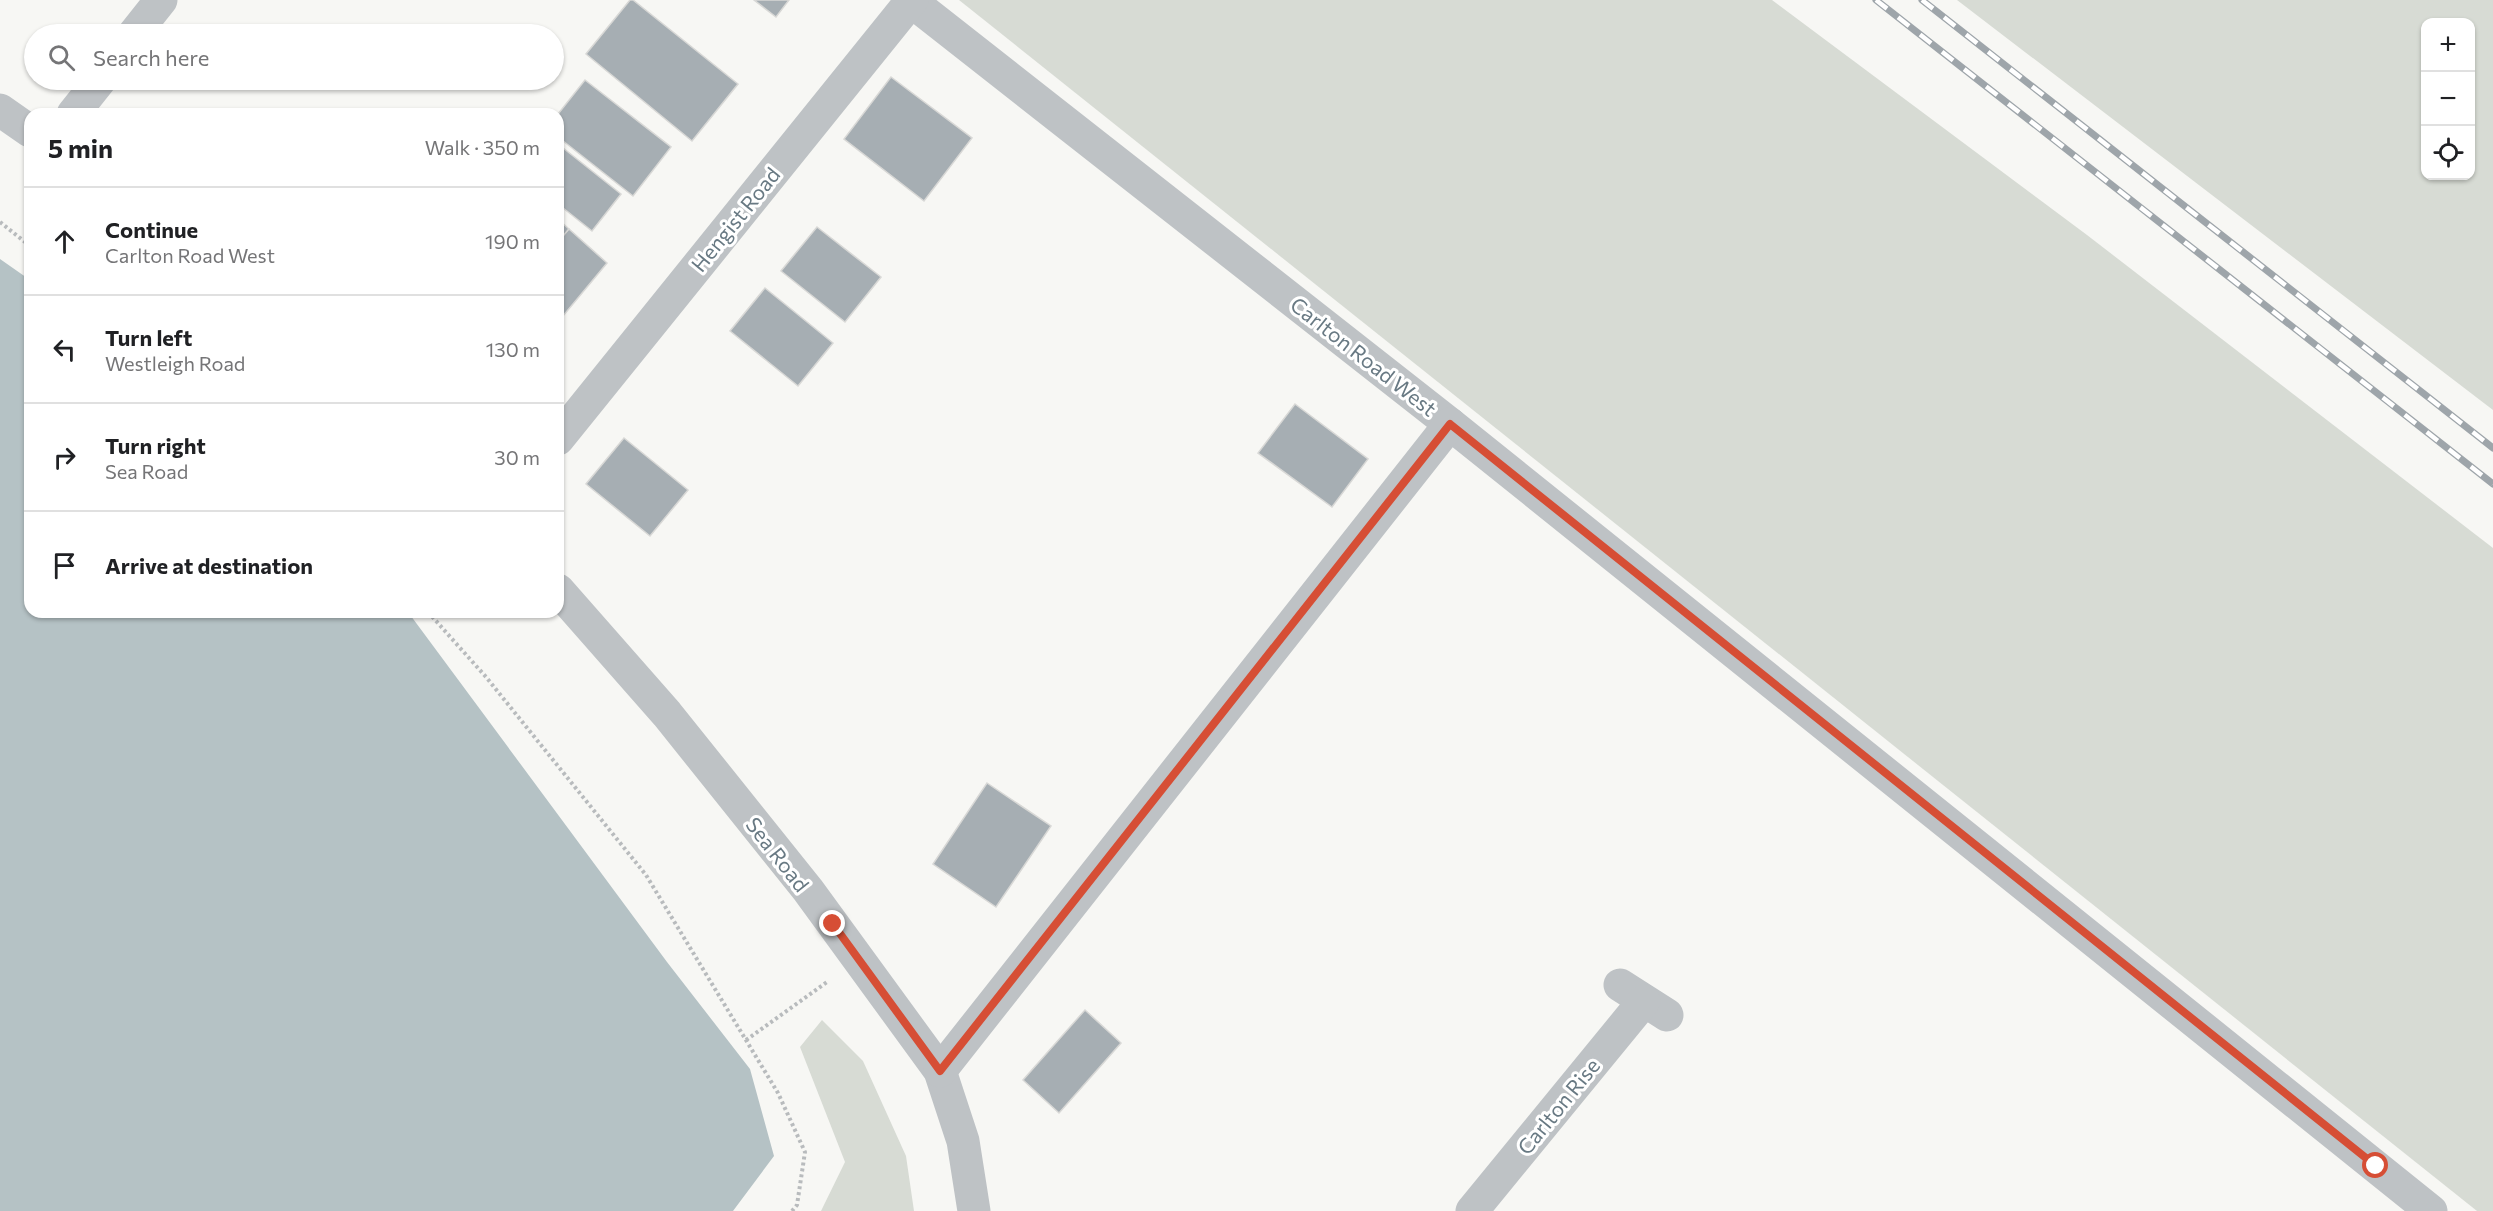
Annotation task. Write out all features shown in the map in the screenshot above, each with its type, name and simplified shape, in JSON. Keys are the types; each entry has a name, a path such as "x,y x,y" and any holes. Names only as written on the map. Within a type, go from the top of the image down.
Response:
{"street":[{"path":"142,24 161,0"},
{"name":"Carlton Road West","path":"911,1 1450,424 2431,1211"},
{"name":"Hengist Road","path":"564,432 911,1"},
{"path":"78,108 92,90"},
{"path":"0,110 24,127"},
{"path":"940,1071 1450,424"},
{"name":"Sea Road","path":"564,597 667,714 808,890 940,1071 963,1141 974,1211"},
{"name":"Carlton Rise","path":"1472,1211 1643,1000"}],"path":[{"path":"0,222 24,241"},
{"path":"434,618 486,677 646,875 778,1093 805,1152 797,1205 792,1211"},
{"path":"746,1040 796,1007"}],"shaded area":[{"path":"959,0 1772,0 2087,235 2493,548 2493,1211 2477,1211"},
{"path":"1957,0 2493,0 2493,410"},
{"path":"0,259 24,276 24,618 412,618 667,962 750,1069 774,1156 733,1211 0,1211"},
{"path":"822,1020 863,1061 906,1156 914,1211 821,1211 845,1162 800,1047"}],"building":[{"path":"630,0 633,0 738,84 692,141 586,54"},
{"path":"754,0 789,0 776,17"},
{"path":"891,77 972,138 924,201 844,139"},
{"path":"585,80 671,147 633,196 564,142 563,108"},
{"path":"564,149 621,194 592,231 564,209"},
{"path":"564,224 569,229 564,235"},
{"path":"817,227 881,277 845,322 781,271"},
{"path":"569,229 607,263 564,315 564,235"},
{"path":"765,288 833,343 798,386 730,331"},
{"path":"1295,404 1368,459 1332,507 1258,453"},
{"path":"624,438 688,490 650,536 586,484"},
{"path":"987,783 1051,826 996,907 933,864"},
{"path":"1085,1010 1121,1043 1059,1113 1023,1080"}],"railway":[{"path":"1876,0 2493,484"},
{"path":"1922,0 2493,448"}],"route":[{"path":"833,924 940,1071 1450,424 2376,1166"}]}
